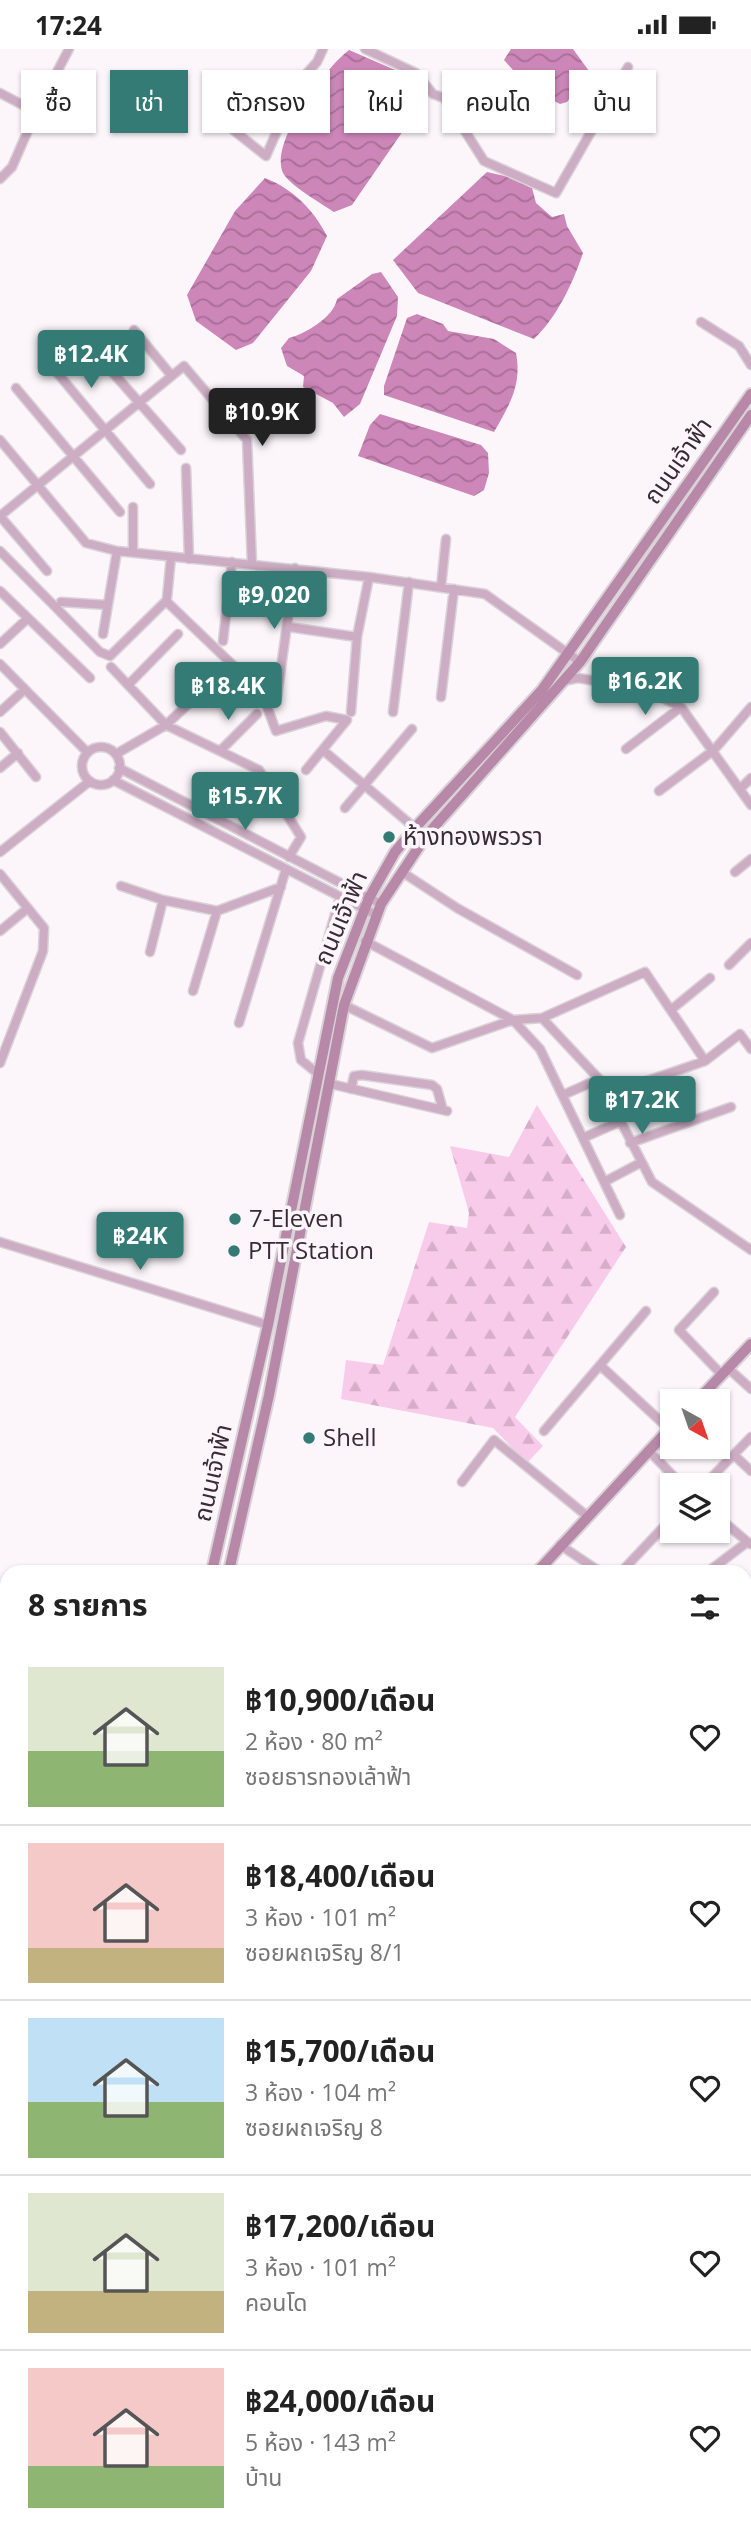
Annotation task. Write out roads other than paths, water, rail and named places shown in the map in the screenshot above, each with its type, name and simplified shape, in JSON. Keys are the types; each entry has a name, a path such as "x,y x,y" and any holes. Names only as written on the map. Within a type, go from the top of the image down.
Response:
{"main road":[{"name":"ถนนเจ้าฟ้า","path":"213,1565 268,1325 338,978 367,903 395,852 542,690 751,394"},
{"name":"ถนนเจ้าฟ้า","path":"230,1565 269,1395 331,1084 344,1005 378,909 426,836 580,662 751,415"},
{"path":"709,1389 751,1344"},
{"path":"543,1565 660,1439"}],"street":[{"path":"58,70 69,49"},
{"path":"310,70 323,49"},
{"path":"365,49 416,73 433,94 444,98 484,161 556,193 628,67"},
{"path":"0,93 21,104"},
{"path":"0,179 12,167 27,133"},
{"path":"237,133 266,156 278,133"},
{"path":"701,322 739,346 751,365"},
{"path":"134,330 171,375"},
{"path":"92,349 181,450"},
{"path":"47,571 0,516 184,366 247,440 252,564"},
{"path":"54,369 150,484"},
{"path":"16,389 120,512"},
{"path":"0,440 86,543 117,551 295,568 485,594 580,662"},
{"path":"186,468 189,559"},
{"path":"133,507 133,552"},
{"path":"441,587 446,539"},
{"path":"0,551 100,652 110,656 166,601 262,693 276,731 326,716 347,720 324,751 306,769"},
{"path":"103,634 117,551"},
{"path":"167,598 171,557"},
{"path":"223,641 232,562"},
{"path":"277,697 289,627 295,568"},
{"path":"351,712 357,637 369,577"},
{"path":"393,712 409,582"},
{"path":"441,697 454,589"},
{"path":"0,591 90,678"},
{"path":"61,602 108,605"},
{"path":"0,644 27,619"},
{"path":"289,627 357,637"},
{"path":"129,684 177,634"},
{"path":"0,664 87,753"},
{"path":"111,667 166,725 259,770 301,837 289,857"},
{"path":"116,754 166,725 222,672"},
{"path":"563,681 578,678 645,689 681,708 715,750 751,805"},
{"path":"0,712 24,690"},
{"path":"659,791 715,750 751,707"},
{"path":"626,749 681,708"},
{"path":"220,751 257,713"},
{"path":"345,808 412,729"},
{"path":"0,732 36,777"},
{"path":"105,747 116,754 119,768 113,780 104,784 90,781 82,771 87,753 105,747"},
{"path":"324,751 415,828"},
{"path":"0,768 18,753"},
{"path":"119,768 289,857 378,909"},
{"path":"740,789 751,778"},
{"path":"113,780 340,897 367,903"},
{"path":"0,852 90,781"},
{"path":"735,872 751,859"},
{"path":"239,1023 286,869"},
{"path":"402,872 457,908 577,975"},
{"path":"0,874 44,928 43,951 0,1063"},
{"path":"121,886 163,900 217,911 281,887"},
{"path":"317,1073 300,1061 298,1043 340,897"},
{"path":"150,952 163,900"},
{"path":"0,931 28,908"},
{"path":"194,991 217,911"},
{"path":"365,941 513,1020 540,1049 620,1215"},
{"path":"729,965 751,943"},
{"path":"344,1005 432,1048 513,1020 542,1018 645,972 705,1061"},
{"path":"672,1009 710,978"},
{"path":"542,1018 599,1079 629,1143 652,1182 751,1250"},
{"path":"606,1095 705,1061 740,1034 751,1049"},
{"path":"331,1084 351,1089 445,1110 437,1089 432,1085 362,1075 354,1076 351,1089"},
{"path":"563,1095 599,1079"},
{"path":"629,1143 730,1107"},
{"path":"583,1138 619,1122"},
{"path":"604,1182 640,1163"},
{"path":"0,1242 268,1325"},
{"path":"714,1292 679,1330 725,1372 751,1389"},
{"path":"544,1431 602,1367 607,1355 646,1311"},
{"path":"602,1367 660,1418"},
{"path":"716,1473 751,1437"},
{"path":"462,1482 494,1440 587,1516"},
{"path":"648,1450 671,1473"},
{"path":"734,1455 751,1471"},
{"path":"718,1565 749,1544 730,1527"},
{"path":"628,1565 660,1531"},
{"path":"560,1545 590,1565"}],"water":[{"path":"511,49 573,49 588,70 569,70 569,99 560,104 555,101 555,70 513,70 504,60"},
{"path":"349,50 395,70 344,70 344,133 402,133 352,205 334,212 286,178 281,160 288,133 330,133 330,70"},
{"path":"487,172 509,177 532,188 536,203 552,217 564,214 567,226 583,253 563,299 550,321 534,339 418,293 393,260"},
{"path":"265,178 285,188 301,201 327,236 311,271 253,343 236,350 196,321 187,295 235,211"},
{"path":"381,272 398,297 397,316 360,404 344,417 333,403 303,387 304,376 287,366 281,348 289,338 303,333 325,318 337,299 372,274"},
{"path":"417,314 443,324 448,331 494,339 516,353 516,385 510,403 494,432 384,395 384,386 407,318"},
{"path":"380,414 481,445 488,453 489,473 484,490 474,496 358,456 370,425"}],"place":[{"name":"ห้างทองพรวรา","path":"389,837"},
{"name":"7-Eleven","path":"235,1219"},
{"name":"PTT Station","path":"234,1251"},
{"name":"Shell","path":"309,1438"}]}
